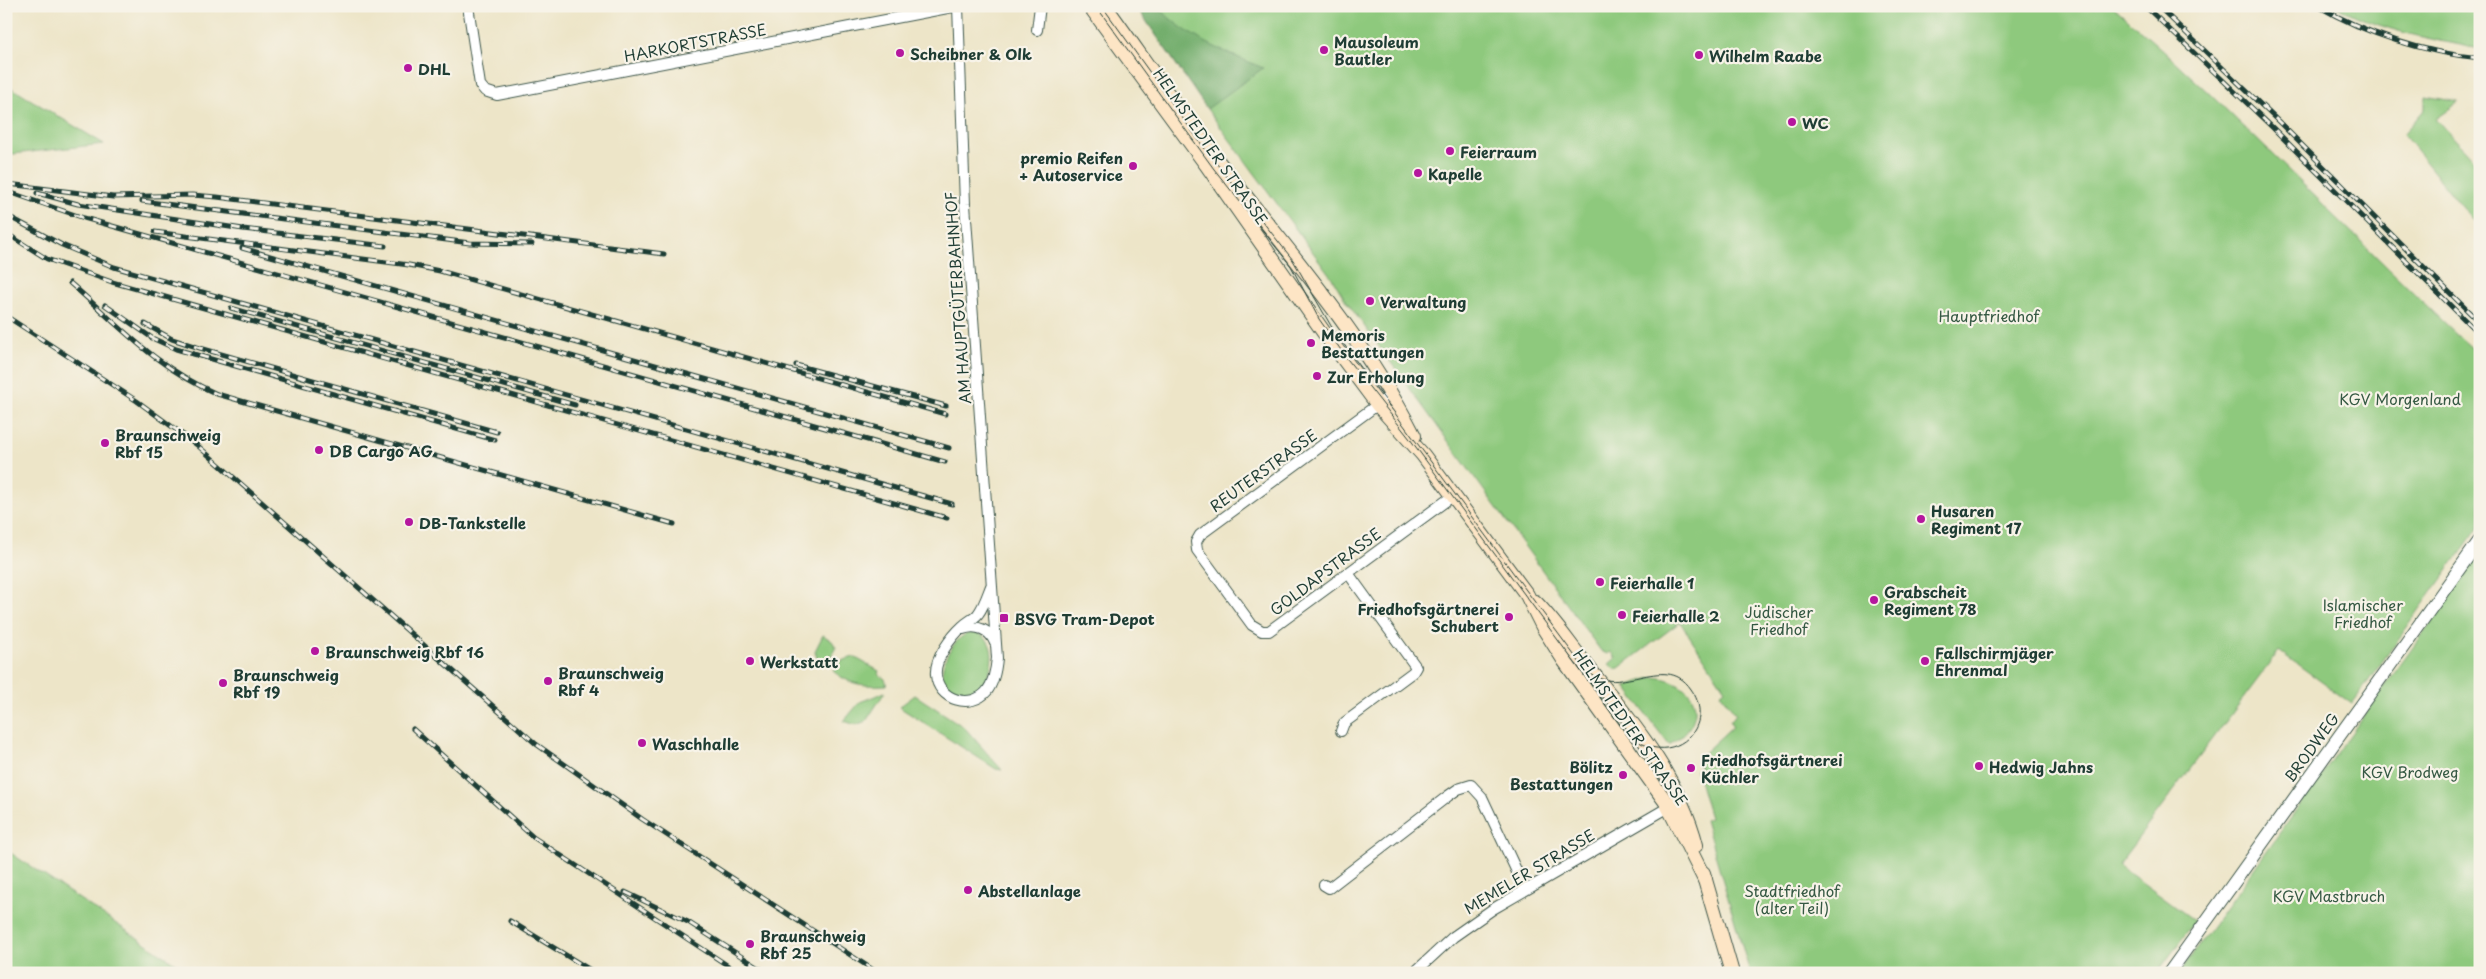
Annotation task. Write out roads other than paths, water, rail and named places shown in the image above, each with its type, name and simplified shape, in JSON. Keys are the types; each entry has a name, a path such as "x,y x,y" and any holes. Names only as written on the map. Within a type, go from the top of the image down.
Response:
{"main road":[{"name":"HELMSTEDTER STRASSE","path":"1090,6 1378,404 1424,454 1527,595 1543,627 1564,660 1668,805 1705,880"},
{"name":"HELMSTEDTER STRASSE","path":"1105,6 1207,147 1300,263 1392,394 1424,454"},
{"path":"1305,305 1321,293"},
{"name":"HELMSTEDTER STRASSE","path":"1527,595 1548,615 1606,688 1666,775 1682,803 1697,848 1731,973"},
{"path":"1666,775 1663,785 1668,805 1682,818 1697,848"}],"street":[{"name":"HARKORTSTRASSE","path":"468,6 480,85 485,91 496,95 958,6"},
{"name":"AM HAUPTGÜTERBAHNHOF","path":"958,6 964,204 996,647 996,668 988,690 975,700 958,700 942,691 936,674 939,660 957,633 979,613 991,586"},
{"path":"1037,30 1040,6"},
{"name":"REUTERSTRASSE","path":"1223,585 1197,550 1196,542 1200,535 1392,394"},
{"name":"GOLDAPSTRASSE","path":"1223,585 1252,625 1262,631 1269,630 1454,495"},
{"name":"BRODWEG","path":"2169,973 2480,540"},
{"path":"1341,731 1344,723 1413,672 1416,667 1348,573"},
{"path":"957,633 968,627 982,629 993,638 996,647"},
{"path":"1324,885 1329,888 1448,796 1458,789 1471,785 1482,797 1525,889"},
{"name":"MEMELER STRASSE","path":"1414,973 1437,950 1470,923 1668,805"}],"tram line":[{"path":"1096,6 1214,169 1291,266 1319,319 1348,360 1410,439 1622,727 1638,741 1654,748 1669,748 1683,742 1693,732 1698,720 1698,705 1691,689 1680,678 1667,674 1654,674 1625,680 1610,680 1596,677 1583,667 1334,331 1293,260 1205,149 1102,6"}],"railway":[{"path":"2145,6 2273,128 2480,335"},
{"path":"2158,6 2279,122 2480,323"},
{"path":"2318,6 2356,25 2396,41 2438,52 2480,58"},
{"path":"8,184 113,197 192,195 217,197 664,254"},
{"path":"6,191 84,218 945,462"},
{"path":"37,193 78,204 243,229 385,246"},
{"path":"142,201 470,243 532,244"},
{"path":"6,215 62,245 114,267 952,504"},
{"path":"155,232 409,265 440,271 945,414"},
{"path":"6,233 47,259 112,282 947,518"},
{"path":"242,248 949,448"},
{"path":"70,283 156,358 174,371 217,394 674,524"},
{"path":"105,305 152,338 176,349 495,440"},
{"path":"231,308 575,405"},
{"path":"6,316 137,401 197,445 536,744 642,819 878,973"},
{"path":"145,324 172,339 200,348 497,432"},
{"path":"796,365 946,406"},
{"path":"413,729 533,837 739,973"},
{"path":"625,892 688,922 767,973"},
{"path":"510,921 595,973"}],"place":[{"name":"Mausoleum Bautler","path":"1324,50"},
{"name":"Scheibner & Olk","path":"900,53"},
{"name":"Wilhelm Raabe","path":"1699,55"},
{"name":"DHL","path":"408,68"},
{"name":"WC","path":"1792,122"},
{"name":"Feierraum","path":"1450,151"},
{"name":"premio Reifen + Autoservice","path":"1133,166"},
{"name":"Kapelle","path":"1418,173"},
{"name":"Verwaltung","path":"1370,301"},
{"name":"Memoris Bestattungen","path":"1311,343"},
{"name":"Zur Erholung","path":"1317,376"},
{"name":"Braunschweig Rbf 15","path":"105,443"},
{"name":"DB Cargo AG","path":"319,450"},
{"name":"Husaren Regiment 17","path":"1921,519"},
{"name":"DB-Tankstelle","path":"409,522"},
{"name":"Feierhalle 1","path":"1600,582"},
{"name":"Grabscheit Regiment 78","path":"1874,600"},
{"name":"Feierhalle 2","path":"1622,615"},
{"name":"Friedhofsgärtnerei Schubert","path":"1509,617"},
{"name":"BSVG Tram-Depot","path":"1004,618"},
{"name":"Braunschweig Rbf 16","path":"315,651"},
{"name":"Werkstatt","path":"750,661"},
{"name":"Fallschirmjäger Ehrenmal","path":"1925,661"},
{"name":"Braunschweig Rbf 4","path":"548,681"},
{"name":"Braunschweig Rbf 19","path":"223,683"},
{"name":"Waschhalle","path":"642,743"},
{"name":"Hedwig Jahns","path":"1979,766"},
{"name":"Friedhofsgärtnerei Küchler","path":"1691,768"},
{"name":"Bölitz Bestattungen","path":"1623,775"},
{"name":"Abstellanlage","path":"968,890"},
{"name":"Braunschweig Rbf 25","path":"750,944"}],"park label":[{"name":"Hauptfriedhof","path":"1989,315"},
{"name":"KGV Morgenland","path":"2400,398"},
{"name":"Islamischer Friedhof","path":"2363,612"},
{"name":"Jüdischer Friedhof","path":"1779,620"},
{"name":"KGV Brodweg","path":"2410,771"},
{"name":"KGV Mastbruch","path":"2329,895"},
{"name":"Stadtfriedhof (alter Teil)","path":"1792,898"}]}
